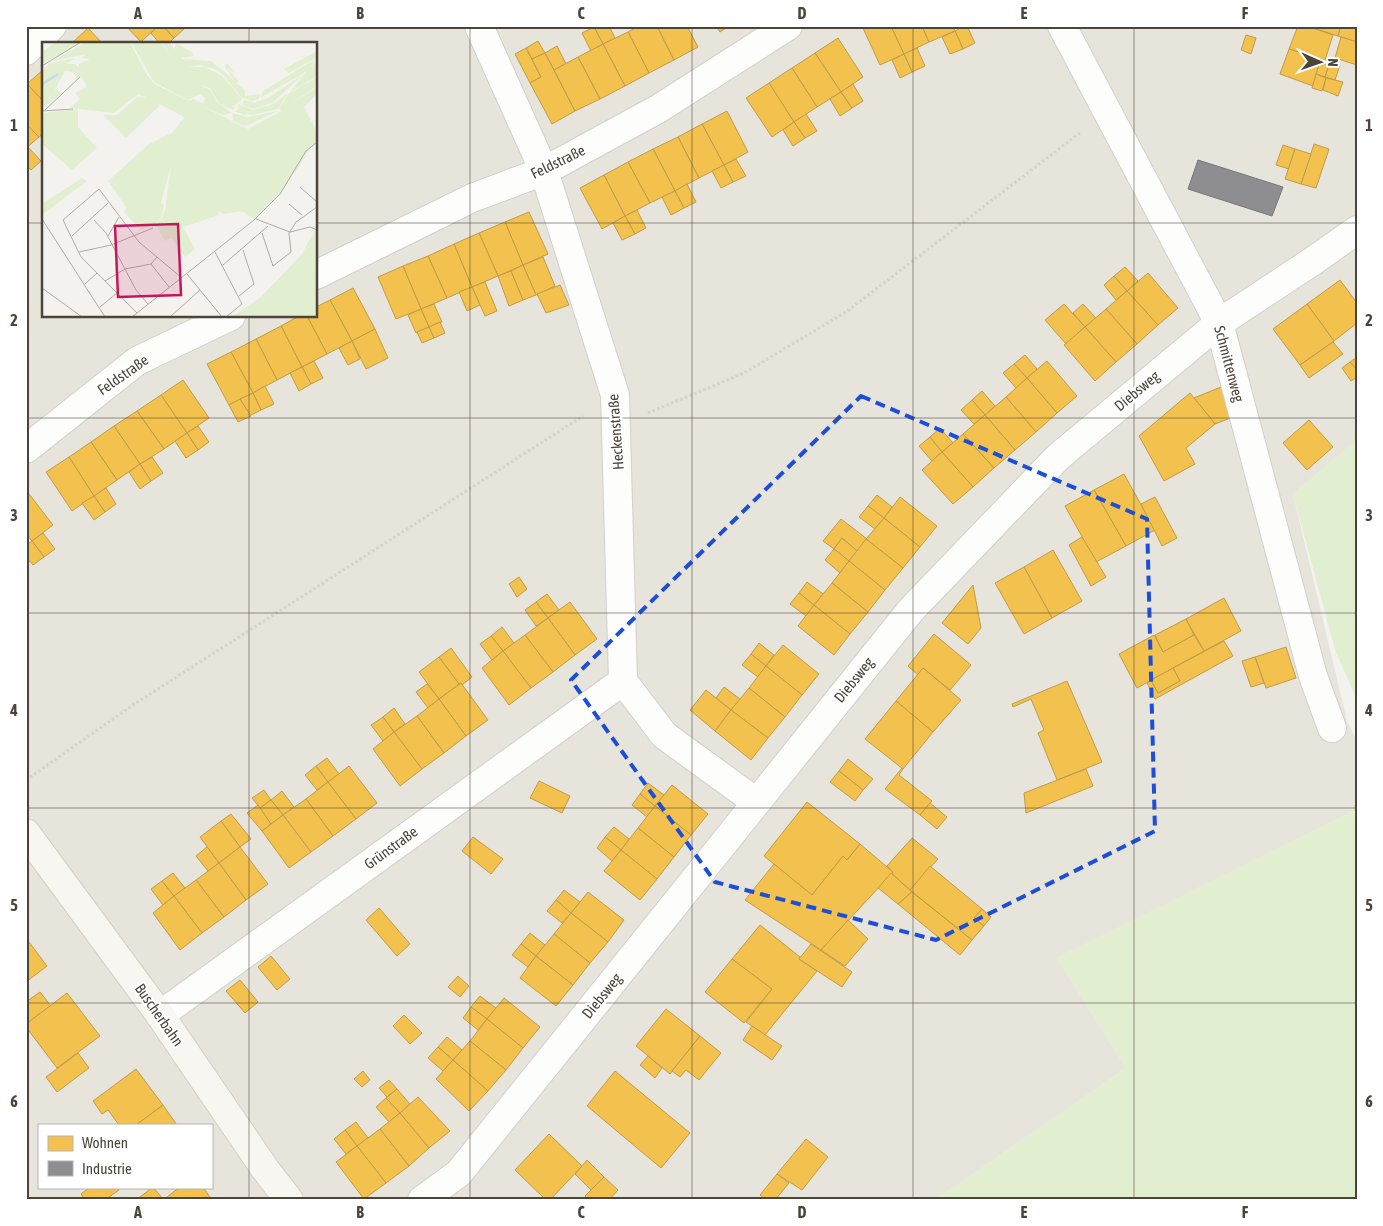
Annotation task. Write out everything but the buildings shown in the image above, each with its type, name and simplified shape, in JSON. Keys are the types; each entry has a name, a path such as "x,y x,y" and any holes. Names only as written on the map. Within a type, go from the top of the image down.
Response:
{"main road":[{"name":"Buscherbahn","path":"26,833 160,1015 265,1169 289,1200"}],"street":[{"path":"26,51 52,26"},
{"name":"Heckenstraße","path":"479,26 544,171 616,396 623,681"},
{"name":"Feldstraße","path":"318,274 472,198 544,171 658,108 788,26"},
{"name":"Schmittenweg","path":"1062,26 1219,323 1312,676 1332,728"},
{"name":"Diebsweg","path":"422,1200 459,1173 911,610 1051,464 1219,323 1357,230"},
{"name":"Feldstraße","path":"26,450 137,362 227,318"},
{"path":"623,681 664,735 756,802"},
{"name":"Grünstraße","path":"160,1015 623,681"}],"path":[{"path":"617,426 744,372 846,312 1107,112"},
{"path":"26,780 133,705 616,396"}],"highlighted area":[{"path":"861,396 1147,519 1155,831 936,940 715,882 571,680"}],"shaded area":[{"path":"26,26 1357,26 1357,440 1293,494 1347,721 1357,741 1357,809 1057,958 1126,1068 935,1200 26,1200"}],"green space":[{"path":"1357,440 1357,700 1335,650 1293,494"},
{"path":"1357,809 1357,1200 935,1200 1126,1068 1057,958"}]}
